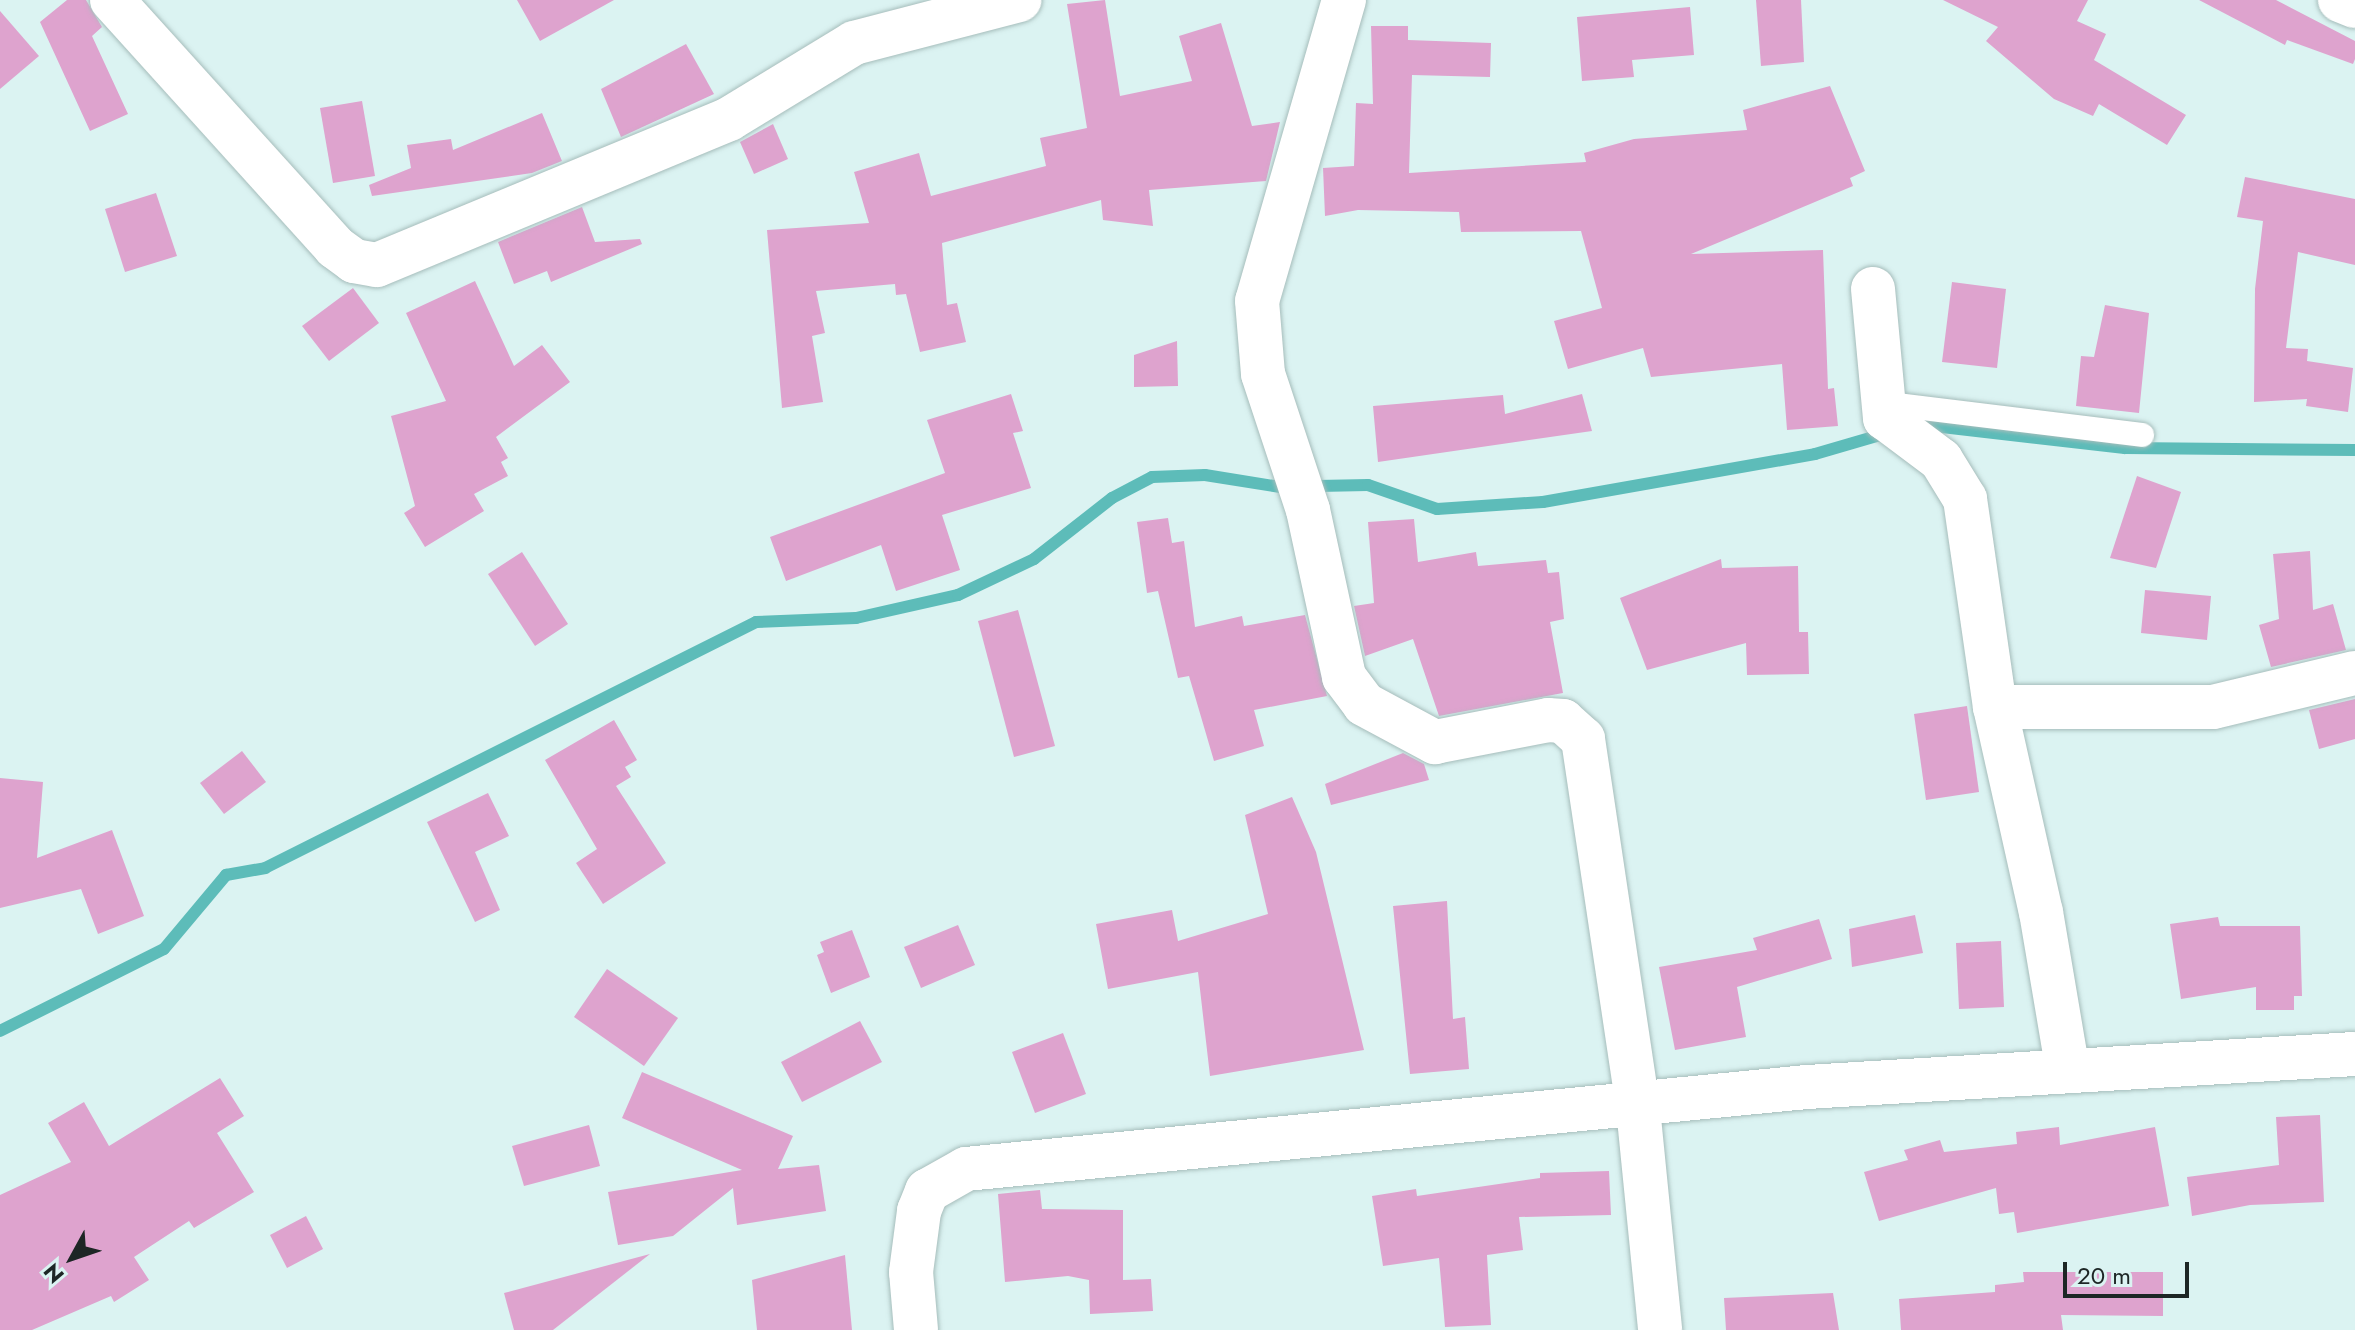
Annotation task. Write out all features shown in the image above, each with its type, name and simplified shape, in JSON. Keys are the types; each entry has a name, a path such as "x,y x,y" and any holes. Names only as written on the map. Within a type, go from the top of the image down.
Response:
{"street":[{"path":"112,0 335,247 354,261 377,265 729,119 854,43 1019,0"},
{"path":"1344,0 1257,301 1263,374 1308,510 1344,677 1364,704 1435,742 1548,720 1563,721 1583,739 1638,1108 1660,1330"},
{"path":"2340,0 2355,6"},
{"path":"1873,289 1889,419 1941,460 1965,499 1995,707 2041,912 2068,1071"},
{"path":"1995,707 2213,707 2355,673"},
{"path":"916,1330 911,1272 919,1211 927,1191 966,1169 1638,1108 1807,1087 2355,1054"}],"lane":[{"path":"1889,419 2142,435"}],"building":[{"path":"67,0 86,0 102,27 92,36 128,114 90,131 40,22"},
{"path":"517,0 614,0 540,41"},
{"path":"1105,0 1120,96 1192,81 1179,36 1221,23 1252,126 1280,122 1266,181 1149,190 1153,226 1103,220 1101,200 942,243 947,305 957,303 966,342 920,352 906,294 896,295 895,284 816,291 825,333 812,336 823,402 782,408 767,230 869,223 854,172 919,153 931,196 1046,166 1040,138 1087,128 1067,4"},
{"path":"1756,0 1801,0 1804,62 1761,66"},
{"path":"1943,0 2088,0 2077,21 2106,34 2094,60 2186,115 2167,145 2099,104 2093,116 2054,99 1986,41 1998,27"},
{"path":"2199,0 2276,0 2355,41 2355,59 2353,64 2287,40 2285,45"},
{"path":"1690,7 1694,55 1632,60 1634,77 1582,81 1577,17"},
{"path":"0,11 39,56 0,89"},
{"path":"1371,26 1408,26 1408,40 1491,43 1490,77 1412,75 1409,173 1586,162 1584,153 1634,139 1747,130 1743,110 1830,86 1865,171 1850,178 1853,186 1691,254 1823,250 1828,389 1834,388 1838,426 1787,430 1782,364 1651,377 1643,348 1568,369 1554,321 1602,308 1581,231 1461,232 1459,212 1358,210 1325,216 1323,168 1354,166 1356,103 1373,104"},
{"path":"686,44 714,94 621,137 601,89"},
{"path":"362,101 375,176 333,183 320,108"},
{"path":"542,113 562,161 532,173 372,196 369,185 411,168 407,145 451,139 453,150"},
{"path":"773,124 788,159 754,174 740,142"},
{"path":"2245,177 2355,199 2355,265 2298,252 2286,348 2308,349 2307,361 2353,368 2348,412 2306,406 2307,399 2254,402 2255,289 2263,221 2237,217"},
{"path":"156,193 177,256 125,272 105,209"},
{"path":"582,207 595,242 640,239 642,244 551,282 547,271 514,284 498,242"},
{"path":"475,281 514,366 542,345 570,382 496,437 508,458 501,462 508,476 474,494 484,511 425,547 404,513 415,506 391,416 446,401 406,313"},
{"path":"1952,282 2006,289 1997,368 1942,362"},
{"path":"353,288 379,323 329,361 302,326"},
{"path":"2105,305 2149,313 2139,413 2076,406 2081,356 2094,357"},
{"path":"1177,341 1178,386 1134,387 1134,355"},
{"path":"1011,394 1023,431 1013,433 1031,488 942,515 960,570 896,591 881,545 786,581 770,537 945,473 927,420"},
{"path":"1582,394 1592,431 1378,462 1373,406 1503,395 1505,414"},
{"path":"2137,476 2181,492 2156,568 2110,558"},
{"path":"1168,518 1172,543 1184,541 1195,627 1242,616 1244,626 1305,615 1327,696 1254,710 1264,746 1214,761 1189,676 1178,678 1158,591 1147,593 1137,522"},
{"path":"1414,519 1418,562 1476,552 1478,566 1546,560 1548,573 1559,572 1564,619 1550,622 1563,693 1439,716 1413,639 1365,656 1354,606 1374,603 1368,522"},
{"path":"2310,551 2313,610 2333,604 2346,650 2271,667 2259,625 2279,619 2273,554"},
{"path":"522,552 568,624 535,646 488,574"},
{"path":"1721,559 1722,568 1798,566 1799,632 1808,632 1809,674 1747,675 1746,643 1647,670 1620,598"},
{"path":"2145,590 2211,596 2207,640 2141,633"},
{"path":"1018,610 1055,746 1014,757 978,621"},
{"path":"2355,699 2355,739 2319,749 2309,710"},
{"path":"1967,706 1979,792 1926,800 1914,714"},
{"path":"614,720 637,760 625,767 631,777 616,786 666,863 603,904 576,863 597,849 545,760"},
{"path":"242,751 266,782 224,814 200,783"},
{"path":"1403,753 1424,764 1429,780 1331,805 1325,784"},
{"path":"0,778 43,782 37,858 112,830 144,916 98,934 81,889 0,908"},
{"path":"488,793 509,836 475,852 500,910 475,922 427,822"},
{"path":"1292,797 1316,852 1364,1050 1210,1076 1198,972 1108,989 1096,924 1172,910 1178,941 1268,914 1245,815"},
{"path":"1447,901 1453,1019 1465,1017 1469,1069 1410,1074 1393,906"},
{"path":"1915,915 1923,953 1852,967 1849,929"},
{"path":"2218,917 2220,926 2300,926 2302,996 2294,996 2294,1010 2256,1010 2256,987 2181,999 2170,924"},
{"path":"1819,919 1832,959 1737,987 1746,1037 1675,1050 1659,967 1757,950 1753,938"},
{"path":"958,925 975,965 921,988 904,947"},
{"path":"852,930 870,977 831,993 817,955 824,952 820,942"},
{"path":"2001,941 2004,1007 1959,1009 1956,943"},
{"path":"607,969 678,1018 644,1066 574,1017"},
{"path":"860,1021 882,1062 802,1102 781,1062"},
{"path":"1063,1033 1086,1094 1035,1113 1012,1052"},
{"path":"642,1072 793,1136 778,1169 819,1165 826,1211 737,1225 733,1188 673,1236 618,1245 608,1192 742,1170 622,1118"},
{"path":"220,1078 244,1116 217,1133 254,1192 194,1228 189,1221 134,1257 149,1280 114,1302 111,1296 32,1330 0,1330 0,1195 71,1162 48,1123 84,1102 109,1146"},
{"path":"2320,1115 2324,1202 2250,1205 2192,1216 2187,1177 2279,1165 2276,1117"},
{"path":"589,1125 600,1166 524,1186 512,1146"},
{"path":"2059,1127 2060,1145 2155,1127 2169,1206 2017,1233 2014,1212 1999,1214 1996,1188 1879,1221 1864,1172 1908,1160 1904,1150 1940,1140 1944,1152 2017,1144 2016,1132"},
{"path":"1609,1171 1611,1215 1519,1217 1523,1250 1487,1255 1491,1325 1445,1327 1439,1258 1383,1266 1372,1196 1416,1189 1417,1196 1540,1178 1540,1173"},
{"path":"1040,1190 1042,1209 1123,1210 1123,1280 1151,1279 1153,1311 1090,1314 1089,1280 1068,1276 1005,1282 998,1194"},
{"path":"306,1216 323,1249 287,1268 270,1235"},
{"path":"650,1254 553,1330 514,1330 504,1293"},
{"path":"845,1255 852,1330 757,1330 752,1280"},
{"path":"2023,1272 2163,1272 2163,1316 2061,1315 2063,1330 1901,1330 1899,1299 1995,1292 1995,1285 2024,1282"},
{"path":"1833,1293 1839,1330 1726,1330 1724,1298"}],"waterway":[{"path":"1916,424 2125,448 2355,450"},
{"path":"1318,486 1368,485 1437,509 1543,502 1815,454 1887,433"},
{"path":"0,1031 164,949 226,875 265,868 756,622 856,618 958,595 1034,559 1112,498 1152,477 1205,475 1292,489"}]}
